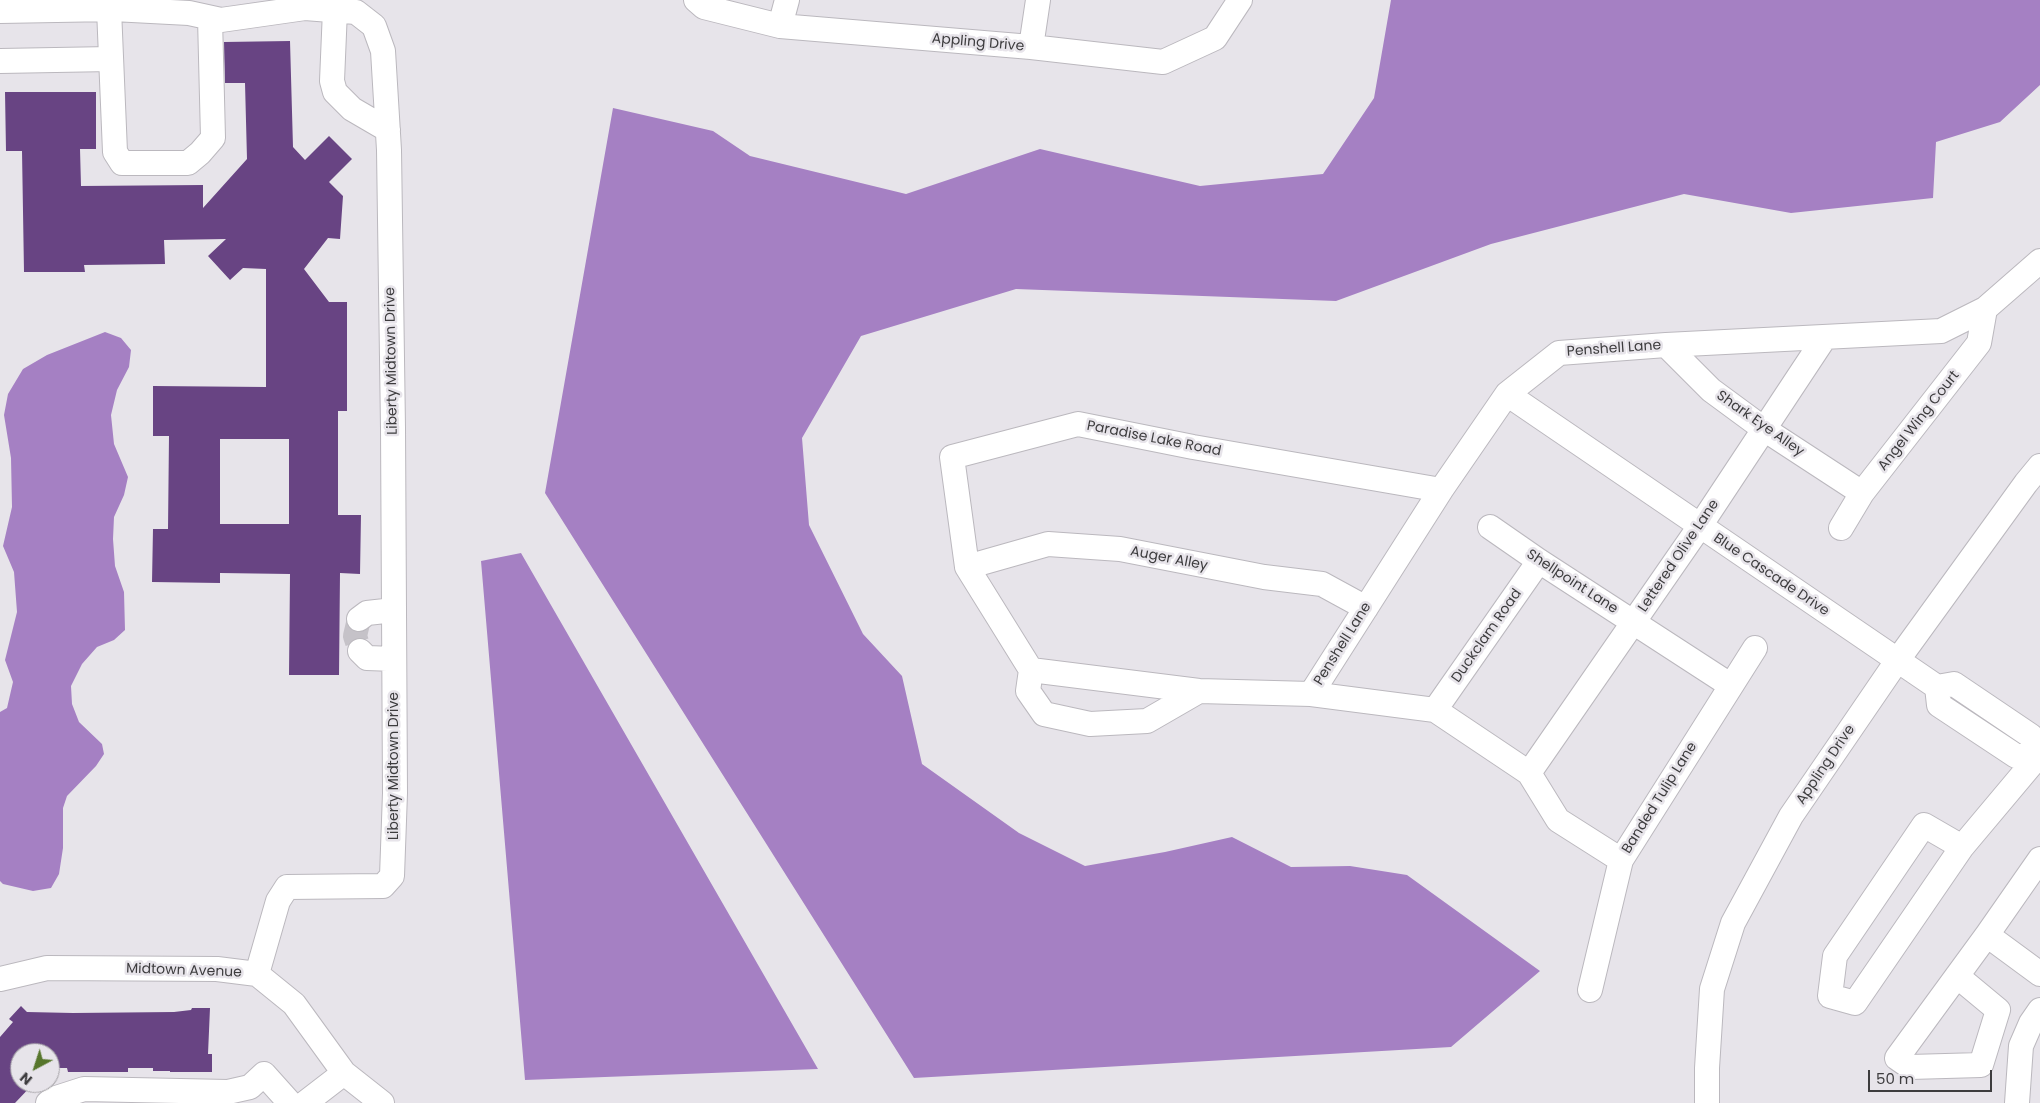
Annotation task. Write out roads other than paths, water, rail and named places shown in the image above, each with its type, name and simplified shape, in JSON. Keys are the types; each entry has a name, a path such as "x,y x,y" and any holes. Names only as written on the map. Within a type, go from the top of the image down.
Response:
{"street":[{"name":"Appling Drive","path":"696,0 704,7 780,26 1030,47 1163,62 1214,38 1240,0"},
{"path":"780,26 787,0"},
{"path":"1030,47 1038,0"},
{"name":"Liberty Midtown Drive","path":"0,11 161,6 221,20 306,8 356,12 374,26 383,51 388,130 393,408 395,793 392,876 383,886 287,887 278,901 257,974"},
{"path":"109,9 115,152 122,163 188,164 213,138 210,18"},
{"path":"335,10 332,81 335,92 352,109 388,130"},
{"path":"0,60 111,59"},
{"name":"Penshell Lane","path":"1311,694 1441,490 1507,394 1559,353 1666,345 1941,331 1985,310 2040,262"},
{"name":"Angel Wing Court","path":"1841,528 1862,493 1979,343 1985,310"},
{"name":"Lettered Olive Lane","path":"1529,773 1700,526 1825,337"},
{"name":"Shark Eye Alley","path":"1666,345 1711,390 1764,429 1862,493"},
{"name":"Blue Cascade Drive","path":"1507,394 1937,687 1939,705 2016,756 2040,755"},
{"name":"Paradise Lake Road","path":"1031,670 968,567 952,457 1078,424 1193,447 1441,490"},
{"name":"Appling Drive","path":"1707,1103 1707,1068 1712,989 1732,924 1791,816 1897,661 2040,466"},
{"name":"Shellpoint Lane","path":"1490,527 1730,686"},
{"name":"Auger Alley","path":"968,567 1048,544 1120,549 1264,577 1322,584 1366,608"},
{"name":"Duckclam Road","path":"1435,710 1539,561"},
{"path":"359,619 367,613 394,610"},
{"name":"Banded Tulip Lane","path":"1590,990 1622,860 1755,648"},
{"path":"360,651 367,658 394,659"},
{"path":"1200,691 1147,721 1090,724 1044,714 1028,691 1031,670 1200,691 1311,694 1435,710 1529,773 1558,820 1622,860"},
{"path":"1962,847 1924,825 1835,956 1830,996 1856,1003 1962,847 2040,755"},
{"path":"1957,976 1998,1010 1981,1066 1910,1067 1897,1058 2040,859"},
{"path":"1987,935 2040,974"},
{"name":"Midtown Avenue","path":"0,979 47,968 217,969 257,974 294,1004 339,1064"},
{"path":"2017,1103 2021,1046 2030,1023 2040,1010"},
{"path":"305,1103 339,1064"},
{"path":"339,1064 350,1093 361,1103"},
{"path":"339,1064 382,1103"},
{"path":"48,1103 53,1099 84,1089 228,1092 250,1088 264,1074 290,1103"}],"tunnel":[{"path":"359,619 355,636 360,651"}]}
